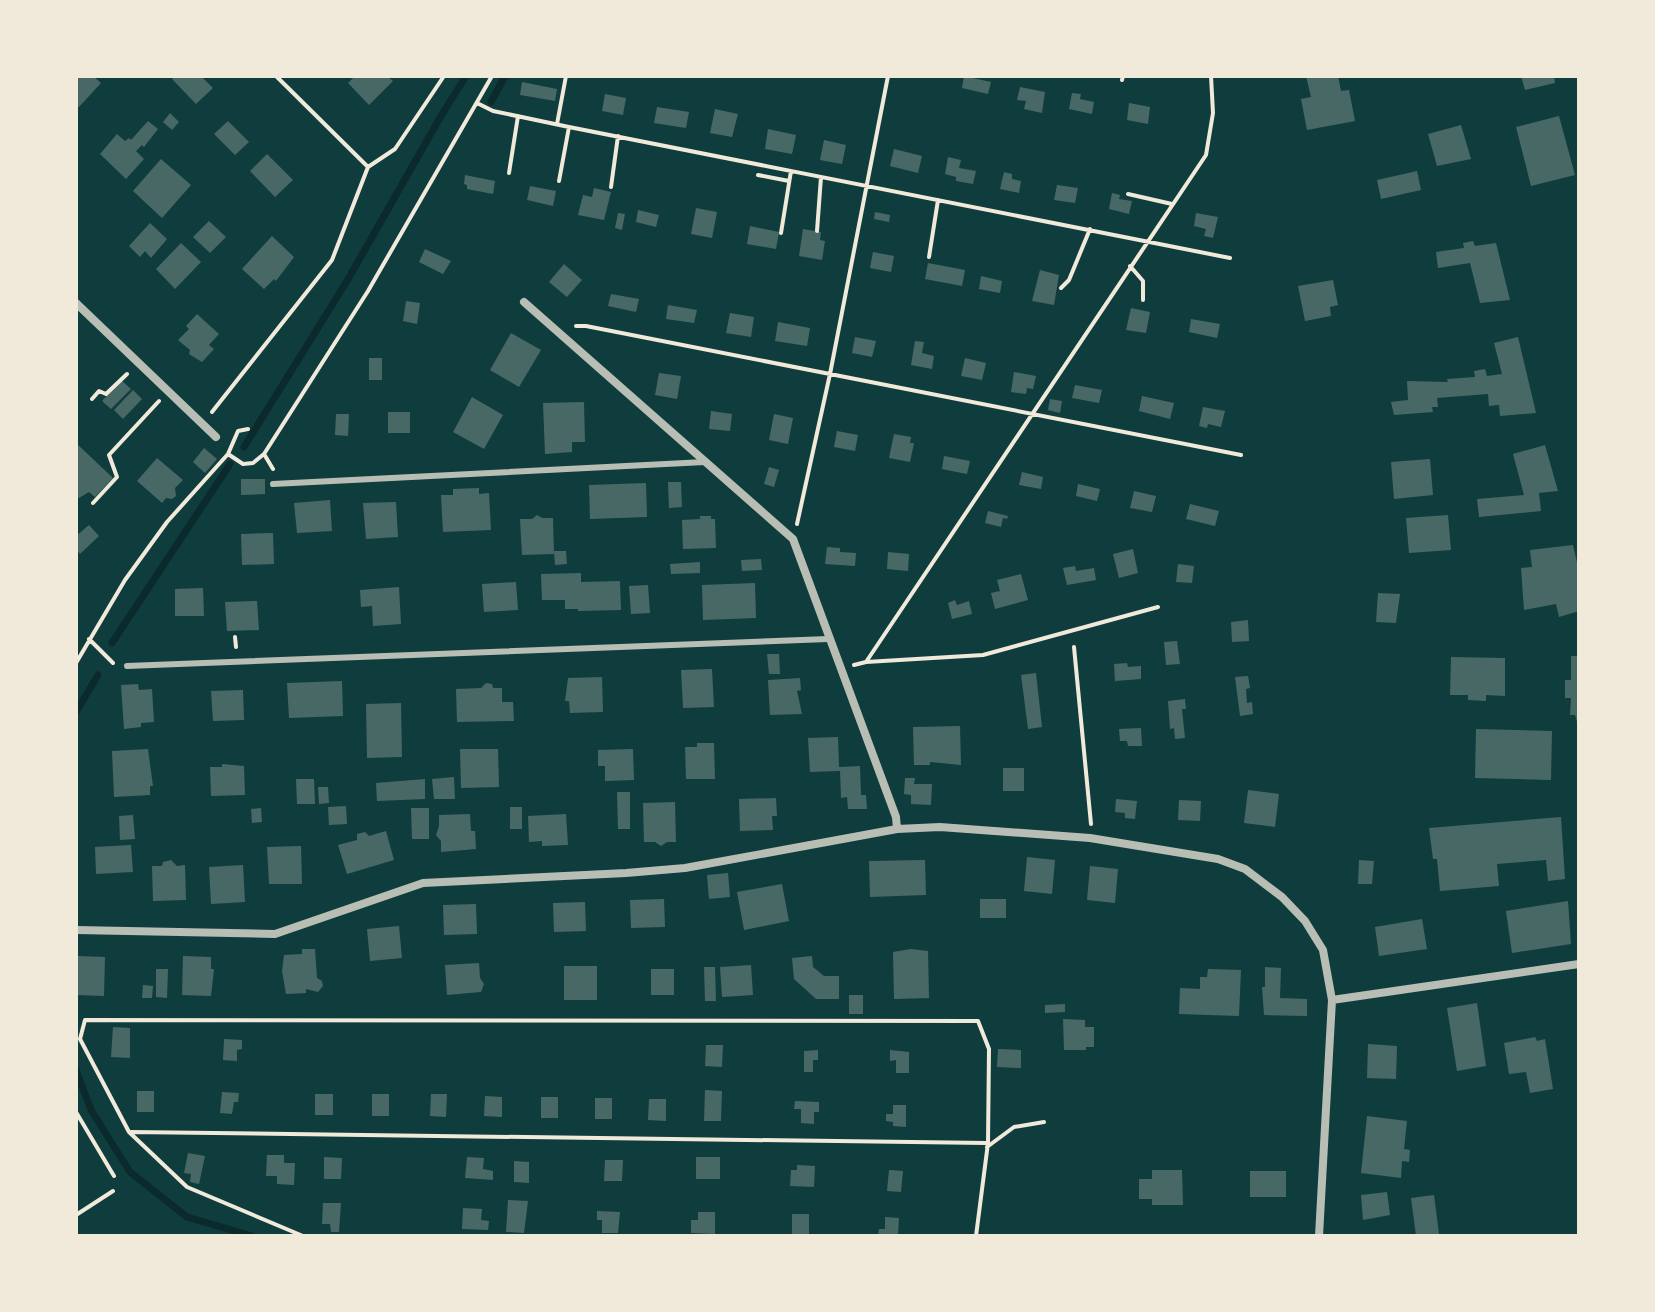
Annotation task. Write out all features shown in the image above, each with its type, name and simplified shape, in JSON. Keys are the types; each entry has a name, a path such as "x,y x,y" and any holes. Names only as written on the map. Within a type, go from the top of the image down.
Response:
{"street":[{"path":"524,302 793,539 896,817 897,829"},
{"path":"76,303 216,437"},
{"path":"76,930 275,934 423,883 685,868 897,829 940,827 1090,838 1218,859 1245,869 1282,897 1305,921 1323,950 1332,1000 1319,1236"},
{"path":"1332,1000 1579,964"}],"lane":[{"path":"273,484 705,462"},
{"path":"127,666 828,639"}],"path":[{"path":"276,76 368,167"},
{"path":"202,425 332,260 368,167 395,149 444,76"},
{"path":"228,454 243,464 253,463 264,454 368,291 492,76"},
{"path":"557,124 566,76"},
{"path":"793,539 830,374 888,76"},
{"path":"866,662 1206,155 1213,113 1211,76"},
{"path":"477,103 493,111 569,127 1230,258"},
{"path":"509,173 518,116"},
{"path":"559,181 569,127"},
{"path":"611,187 618,136"},
{"path":"781,233 791,171"},
{"path":"758,175 789,181"},
{"path":"817,231 821,177"},
{"path":"1128,194 1172,204"},
{"path":"929,257 938,200"},
{"path":"1061,288 1069,280 1090,229"},
{"path":"1130,266 1143,281 1143,300"},
{"path":"569,339 576,326 586,326 1241,455"},
{"path":"92,399 99,391 106,394 129,372"},
{"path":"93,503 117,477 109,455 161,400"},
{"path":"76,663 125,580 167,522 228,454 238,431 248,429"},
{"path":"840,669 866,662 983,655 1158,607"},
{"path":"89,639 117,666 127,666"},
{"path":"1074,647 1090,838"},
{"path":"303,1236 187,1187 129,1132 80,1039 85,1020 978,1021 989,1049 987,1145 976,1236"},
{"path":"76,1112 114,1176"},
{"path":"129,1132 987,1145 1014,1127 1044,1122"},
{"path":"76,1215 113,1191"}],"building":[{"path":"76,76 93,76 101,83 79,107 76,105"},
{"path":"176,76 201,76 213,88 196,104 172,79"},
{"path":"355,76 387,76 393,81 369,105 348,83"},
{"path":"964,76 991,82 988,94 962,88"},
{"path":"1306,76 1338,76 1341,91 1349,90 1355,121 1307,130 1301,99 1311,97"},
{"path":"1521,76 1554,76 1555,83 1525,90"},
{"path":"522,82 557,89 555,101 520,95"},
{"path":"1020,87 1045,92 1042,113 1024,109 1026,101 1017,100"},
{"path":"1072,93 1081,94 1080,99 1094,102 1092,114 1069,109"},
{"path":"605,94 626,98 623,115 602,111"},
{"path":"1129,103 1150,107 1148,124 1127,120"},
{"path":"657,107 689,112 686,128 654,123"},
{"path":"715,109 738,114 732,137 710,133"},
{"path":"170,113 179,122 172,130 163,122"},
{"path":"1559,116 1575,175 1531,186 1516,127"},
{"path":"148,121 158,129 144,147 142,145 136,151 144,159 126,179 100,154 117,134 125,141 131,140"},
{"path":"228,121 249,142 235,155 214,134"},
{"path":"1461,125 1471,159 1437,166 1428,134"},
{"path":"768,129 796,135 792,154 765,149"},
{"path":"824,140 846,145 842,164 820,160"},
{"path":"894,149 922,156 918,173 890,166"},
{"path":"267,154 293,180 275,197 250,171"},
{"path":"948,157 961,160 959,168 976,171 973,184 956,181 956,177 945,174"},
{"path":"161,159 191,185 162,218 133,191"},
{"path":"1417,171 1421,190 1381,199 1377,180"},
{"path":"1004,172 1012,174 1012,179 1021,181 1019,193 1000,189"},
{"path":"465,175 495,181 493,194 467,189"},
{"path":"1057,185 1078,188 1075,203 1054,200"},
{"path":"530,186 556,191 553,206 527,200"},
{"path":"594,188 611,192 604,220 578,215 583,195 592,197"},
{"path":"1112,193 1120,195 1119,199 1132,201 1129,214 1109,209"},
{"path":"696,208 717,212 712,238 691,234"},
{"path":"638,210 659,215 656,227 636,222"},
{"path":"875,212 890,215 889,222 874,219"},
{"path":"618,213 625,214 622,230 615,228"},
{"path":"1196,213 1218,217 1213,238 1204,236 1206,229 1194,226"},
{"path":"209,221 226,237 210,253 193,237"},
{"path":"150,223 167,239 151,258 145,251 140,257 129,246"},
{"path":"750,226 779,232 776,249 747,244"},
{"path":"803,229 821,232 820,240 825,241 822,260 799,256"},
{"path":"272,236 294,257 276,281 274,279 264,289 242,269"},
{"path":"1473,241 1475,246 1496,243 1510,300 1480,303 1470,263 1438,268 1436,252 1464,248 1463,243"},
{"path":"181,243 201,262 175,289 156,269"},
{"path":"425,249 451,261 443,274 419,262"},
{"path":"873,252 894,256 891,272 870,268"},
{"path":"928,263 965,270 962,286 925,279"},
{"path":"564,264 582,280 567,297 549,282"},
{"path":"1040,270 1059,275 1054,305 1032,301"},
{"path":"981,276 1002,281 1000,293 979,289"},
{"path":"1333,280 1338,305 1330,307 1331,316 1305,321 1298,286"},
{"path":"611,294 639,299 636,312 608,306"},
{"path":"406,301 420,303 417,324 403,321"},
{"path":"668,305 697,310 694,323 666,319"},
{"path":"1131,308 1150,312 1146,333 1126,330"},
{"path":"730,313 754,317 751,337 726,333"},
{"path":"197,314 219,334 209,345 214,349 202,362 189,354 190,350 178,340"},
{"path":"1191,319 1220,324 1217,338 1189,332"},
{"path":"778,322 810,328 807,346 775,341"},
{"path":"511,333 541,350 519,387 490,370"},
{"path":"855,337 876,341 872,357 852,353"},
{"path":"1518,337 1536,413 1500,416 1499,405 1489,406 1488,394 1437,398 1438,407 1432,407 1433,412 1394,415 1391,402 1408,400 1407,381 1448,382 1447,379 1475,377 1474,371 1485,369 1487,376 1502,374 1494,343"},
{"path":"915,341 924,342 922,353 934,356 932,369 911,365"},
{"path":"369,358 382,358 382,380 369,380"},
{"path":"965,358 986,363 982,380 961,376"},
{"path":"1014,372 1036,376 1033,389 1027,388 1026,394 1011,392"},
{"path":"659,373 681,376 677,399 655,395"},
{"path":"121,380 131,389 111,409 102,401"},
{"path":"1075,385 1102,390 1099,403 1072,398"},
{"path":"133,390 142,399 123,419 114,410"},
{"path":"1142,396 1174,403 1170,419 1139,411"},
{"path":"472,397 503,415 484,449 453,432"},
{"path":"1050,399 1062,401 1060,413 1048,410"},
{"path":"584,402 585,442 572,442 572,452 545,454 543,403"},
{"path":"1203,407 1225,411 1221,427 1208,424 1207,428 1199,426"},
{"path":"711,411 732,414 730,431 709,429"},
{"path":"388,412 410,412 410,433 388,433"},
{"path":"336,414 349,414 348,436 335,435"},
{"path":"774,414 793,418 788,444 769,440"},
{"path":"837,431 858,435 855,451 834,447"},
{"path":"894,434 911,437 910,443 914,443 910,462 889,458"},
{"path":"76,443 113,478 95,497 89,492 79,498 76,495"},
{"path":"1545,445 1558,491 1539,493 1541,511 1479,517 1477,499 1524,495 1513,454"},
{"path":"204,448 217,459 205,473 193,462"},
{"path":"944,456 970,461 967,474 942,469"},
{"path":"157,458 183,480 175,488 176,496 166,498 162,503 137,481"},
{"path":"1430,459 1433,495 1394,499 1391,462"},
{"path":"769,467 779,470 774,487 764,484"},
{"path":"1022,472 1043,477 1041,489 1019,485"},
{"path":"241,479 265,479 265,494 241,495"},
{"path":"668,482 681,482 682,507 669,508"},
{"path":"646,483 647,517 590,519 589,485"},
{"path":"1078,484 1100,489 1097,501 1076,496"},
{"path":"479,488 479,494 489,493 491,530 443,532 441,495 453,495 453,489"},
{"path":"1134,491 1156,496 1152,512 1130,508"},
{"path":"330,500 332,531 297,533 294,503"},
{"path":"396,502 398,537 366,539 363,503"},
{"path":"1190,504 1219,511 1215,526 1186,519"},
{"path":"988,511 1008,516 1007,519 1003,518 1001,527 985,523"},
{"path":"537,515 553,518 554,554 522,555 520,519 532,519"},
{"path":"1448,515 1451,550 1409,553 1406,518"},
{"path":"700,516 715,519 716,548 683,549 682,520 700,519"},
{"path":"89,525 99,536 80,554 76,549 76,536"},
{"path":"273,533 274,564 242,565 241,534"},
{"path":"1573,545 1579,571 1579,611 1559,617 1556,604 1524,610 1521,568 1532,567 1530,550"},
{"path":"827,547 856,553 855,566 825,564"},
{"path":"1133,549 1138,573 1119,578 1113,554"},
{"path":"554,551 566,551 567,564 555,565"},
{"path":"888,552 909,554 908,571 887,569"},
{"path":"761,559 762,570 742,571 741,560"},
{"path":"700,562 700,573 671,574 670,564"},
{"path":"1178,564 1194,566 1192,583 1176,582"},
{"path":"1075,566 1076,571 1094,568 1096,580 1067,585 1063,568"},
{"path":"581,573 581,582 620,581 621,610 578,611 565,609 565,600 542,600 541,574"},
{"path":"1021,574 1028,600 995,609 991,593 1000,591 997,580"},
{"path":"516,582 518,610 484,612 482,584"},
{"path":"755,583 756,618 703,620 702,585"},
{"path":"648,585 650,613 631,614 629,586"},
{"path":"399,587 401,624 373,626 372,606 361,607 360,590"},
{"path":"203,588 204,616 175,616 175,589"},
{"path":"1378,593 1400,594 1396,623 1376,622"},
{"path":"955,600 957,605 969,601 972,614 952,619 948,603"},
{"path":"257,601 259,630 227,631 225,602"},
{"path":"1248,620 1249,641 1232,642 1231,622"},
{"path":"1177,641 1180,664 1166,665 1164,642"},
{"path":"767,654 779,654 780,674 769,674"},
{"path":"1571,656 1579,656 1578,725 1575,715 1570,715 1571,698 1565,698 1565,680 1571,680"},
{"path":"1451,657 1505,658 1505,696 1486,695 1486,701 1468,700 1468,695 1450,695"},
{"path":"1127,663 1128,667 1141,666 1141,679 1115,681 1114,664"},
{"path":"712,669 714,707 683,708 681,670"},
{"path":"1036,673 1042,727 1028,729 1021,675"},
{"path":"1248,676 1250,688 1246,689 1247,703 1252,702 1253,714 1240,716 1235,677"},
{"path":"602,677 603,712 570,713 569,701 565,701 568,678"},
{"path":"800,678 801,690 797,691 802,714 770,715 768,680"},
{"path":"342,681 343,716 289,718 287,683"},
{"path":"486,683 492,684 493,688 502,688 502,702 513,702 514,721 457,722 456,689 481,688"},
{"path":"138,684 139,690 152,689 154,722 124,729 121,685"},
{"path":"243,690 244,720 213,721 211,691"},
{"path":"1185,699 1186,709 1182,709 1185,738 1175,739 1174,728 1170,729 1168,701"},
{"path":"401,703 402,757 367,758 366,704"},
{"path":"960,726 961,765 930,762 930,765 914,765 913,727"},
{"path":"1141,728 1142,746 1128,746 1127,741 1120,741 1119,729"},
{"path":"1476,729 1552,731 1551,780 1475,778"},
{"path":"838,737 839,767 860,766 861,795 866,795 867,809 848,809 847,797 841,798 840,771 810,772 808,738"},
{"path":"697,743 714,743 715,779 686,779 685,747 697,747"},
{"path":"148,749 153,786 150,786 150,795 114,797 112,751"},
{"path":"460,749 498,749 499,787 461,788"},
{"path":"633,749 634,780 605,781 605,766 598,766 598,750"},
{"path":"222,764 244,766 245,795 211,796 210,767 222,767"},
{"path":"1003,768 1024,768 1024,791 1003,791"},
{"path":"454,777 455,799 434,799 432,779"},
{"path":"905,778 915,778 914,784 932,784 931,805 911,804 911,795 904,794"},
{"path":"296,779 314,779 315,804 297,804"},
{"path":"425,779 425,799 377,801 376,783"},
{"path":"318,787 328,787 329,803 319,804"},
{"path":"1248,790 1279,794 1275,827 1244,823"},
{"path":"617,792 630,792 630,829 618,829"},
{"path":"776,798 777,816 772,816 773,830 740,831 739,799"},
{"path":"1116,799 1137,801 1135,819 1115,812"},
{"path":"1179,800 1201,801 1200,821 1178,820"},
{"path":"675,802 676,842 661,846 655,842 644,842 643,803"},
{"path":"346,806 347,824 329,825 328,807"},
{"path":"510,807 522,807 522,829 510,829"},
{"path":"261,808 262,822 252,823 251,809"},
{"path":"411,808 429,808 429,839 412,839"},
{"path":"470,814 476,849 441,852 441,841 436,835 439,815"},
{"path":"566,814 568,845 542,846 542,841 529,842 528,816"},
{"path":"133,815 135,839 120,840 119,816"},
{"path":"1561,817 1565,879 1548,881 1546,860 1497,864 1499,886 1440,891 1437,859 1433,859 1429,828"},
{"path":"386,831 394,860 347,874 338,845 357,840 357,834 365,832 369,836"},
{"path":"131,845 133,872 96,874 95,847"},
{"path":"301,846 302,884 269,884 267,847"},
{"path":"1027,857 1055,860 1052,894 1024,891"},
{"path":"171,860 177,866 185,865 186,900 153,901 152,866 162,866 163,862"},
{"path":"925,860 926,895 870,897 869,861"},
{"path":"1359,860 1374,861 1372,884 1358,884"},
{"path":"243,865 245,902 211,904 209,867"},
{"path":"1090,866 1118,869 1115,903 1087,900"},
{"path":"728,873 730,897 709,899 707,875"},
{"path":"782,884 789,921 744,930 737,892"},
{"path":"664,899 665,927 631,928 630,900"},
{"path":"980,899 1006,899 1006,918 980,918"},
{"path":"1568,901 1571,944 1512,953 1506,911"},
{"path":"585,902 586,931 554,932 553,903"},
{"path":"476,904 477,934 444,935 443,905"},
{"path":"1422,919 1427,949 1379,956 1375,927"},
{"path":"399,926 402,958 370,961 367,929"},
{"path":"302,949 315,949 317,978 323,986 318,992 306,989 306,993 286,994 282,971 284,955 302,954"},
{"path":"911,949 928,951 929,998 894,999 893,952"},
{"path":"76,956 105,957 104,996 76,995"},
{"path":"183,956 211,957 211,969 214,969 211,996 182,995"},
{"path":"812,956 813,967 824,976 839,976 839,999 816,999 794,979 792,958"},
{"path":"479,963 480,978 484,984 481,992 447,995 445,965"},
{"path":"751,965 753,995 722,997 720,967"},
{"path":"564,966 597,966 597,1000 564,1000"},
{"path":"704,967 715,967 716,1001 705,1001"},
{"path":"1265,967 1281,968 1280,998 1307,999 1307,1016 1264,1015 1262,987 1265,987"},
{"path":"156,969 168,969 167,998 156,997"},
{"path":"651,969 674,969 674,995 651,995"},
{"path":"1208,969 1241,970 1239,1016 1179,1014 1180,988 1200,989 1200,977 1207,977"},
{"path":"143,985 153,986 152,998 142,998"},
{"path":"849,995 863,995 863,1014 849,1014"},
{"path":"1477,1003 1486,1066 1457,1071 1447,1008"},
{"path":"1065,1004 1065,1012 1045,1013 1045,1005"},
{"path":"1063,1019 1085,1020 1085,1027 1094,1027 1094,1047 1064,1050"},
{"path":"113,1027 130,1028 130,1058 111,1057"},
{"path":"1535,1037 1537,1041 1545,1039 1553,1089 1530,1093 1526,1072 1509,1074 1504,1043"},
{"path":"224,1039 242,1040 242,1049 237,1050 237,1061 223,1060"},
{"path":"1368,1044 1397,1046 1396,1079 1367,1078"},
{"path":"706,1045 723,1045 722,1067 705,1066"},
{"path":"998,1049 1021,1050 1021,1068 997,1067"},
{"path":"818,1050 818,1060 813,1060 813,1072 804,1072 804,1051"},
{"path":"890,1050 909,1052 909,1073 896,1073 896,1060 890,1061"},
{"path":"705,1090 722,1091 721,1121 704,1121"},
{"path":"137,1091 154,1091 154,1112 137,1112"},
{"path":"222,1092 239,1093 232,1114 220,1113"},
{"path":"315,1094 333,1094 333,1115 315,1115"},
{"path":"372,1094 389,1094 389,1116 372,1116"},
{"path":"431,1094 447,1094 446,1117 430,1116"},
{"path":"485,1096 502,1097 502,1117 484,1116"},
{"path":"541,1097 558,1097 558,1118 541,1118"},
{"path":"595,1098 612,1098 612,1119 595,1119"},
{"path":"649,1099 666,1099 666,1121 648,1120"},
{"path":"795,1101 819,1102 819,1112 814,1112 814,1124 801,1123 801,1109 794,1109"},
{"path":"893,1105 906,1105 906,1127 893,1126 893,1122 886,1121 886,1114 893,1114"},
{"path":"1367,1116 1407,1121 1404,1149 1410,1150 1409,1162 1402,1161 1401,1178 1361,1173"},
{"path":"188,1153 205,1156 199,1184 190,1182 191,1174 184,1173"},
{"path":"267,1155 284,1155 284,1163 295,1163 294,1185 277,1184 277,1176 266,1176"},
{"path":"324,1157 342,1158 341,1179 324,1179"},
{"path":"467,1157 484,1158 483,1169 493,1171 493,1180 465,1178"},
{"path":"696,1157 720,1157 720,1179 696,1179"},
{"path":"605,1160 623,1160 622,1181 604,1181"},
{"path":"514,1161 529,1162 529,1183 514,1182"},
{"path":"797,1165 815,1166 814,1187 790,1186 791,1170 797,1170"},
{"path":"889,1170 903,1171 901,1192 887,1191"},
{"path":"1152,1170 1182,1170 1183,1205 1152,1205 1152,1199 1139,1199 1139,1179 1152,1179"},
{"path":"1250,1171 1286,1171 1286,1197 1250,1197"},
{"path":"1387,1192 1390,1215 1363,1220 1361,1195"},
{"path":"1434,1195 1439,1234 1416,1236 1411,1198"},
{"path":"508,1200 528,1201 524,1233 506,1232"},
{"path":"323,1203 341,1203 339,1232 331,1232 330,1224 322,1224"},
{"path":"463,1208 482,1209 481,1220 489,1221 488,1230 462,1229"},
{"path":"597,1211 620,1212 618,1233 602,1233 602,1220 597,1220"},
{"path":"698,1212 715,1212 715,1234 691,1233 691,1220 698,1220"},
{"path":"792,1214 809,1214 809,1236 792,1235"},
{"path":"885,1217 899,1218 898,1236 878,1236 879,1229 885,1229"}],"waterway":[{"path":"244,447 347,281 466,76"},
{"path":"491,102 505,76"},
{"path":"112,643 230,464"},
{"path":"76,712 98,675"},
{"path":"76,1070 91,1110 130,1172 187,1217 252,1236"}]}
